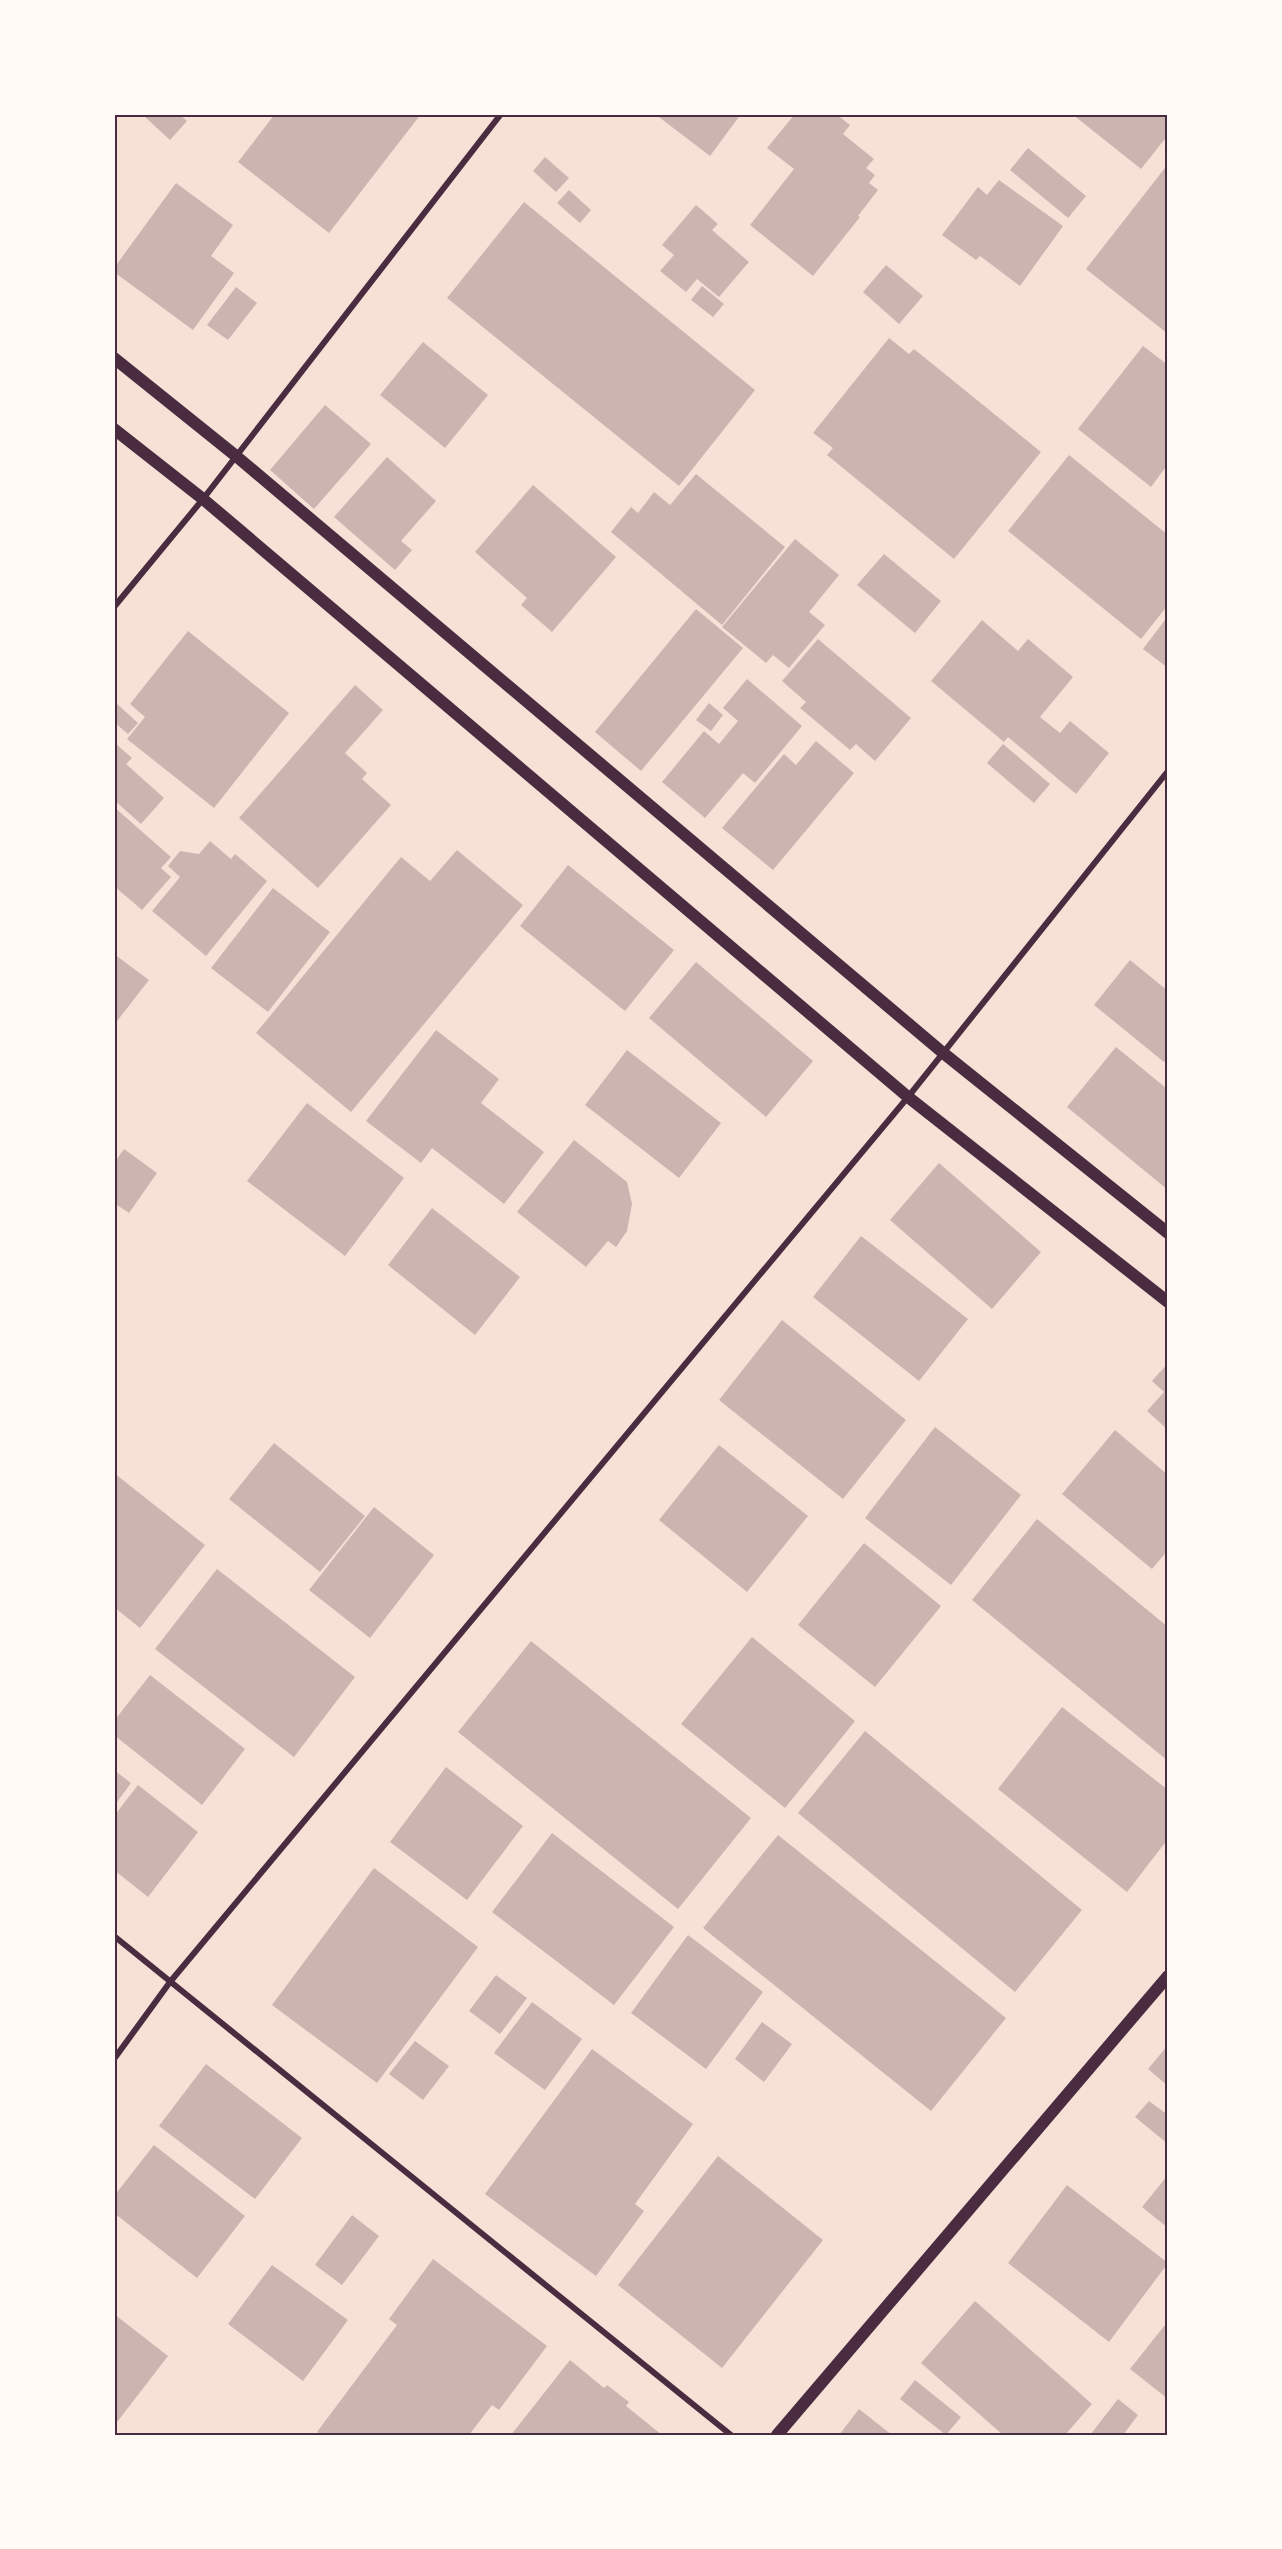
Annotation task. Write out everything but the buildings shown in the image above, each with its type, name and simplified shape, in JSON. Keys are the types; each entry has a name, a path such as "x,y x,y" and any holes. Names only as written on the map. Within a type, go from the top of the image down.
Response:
{"main road":[{"path":"114,358 236,456 942,1052 1168,1233"},
{"path":"114,429 203,499 908,1097 1168,1302"},
{"path":"777,2435 1168,1976"}],"street":[{"path":"114,607 203,499 501,114"},
{"path":"114,2059 170,1982 908,1097 1168,771"},
{"path":"114,1936 731,2435"}]}
